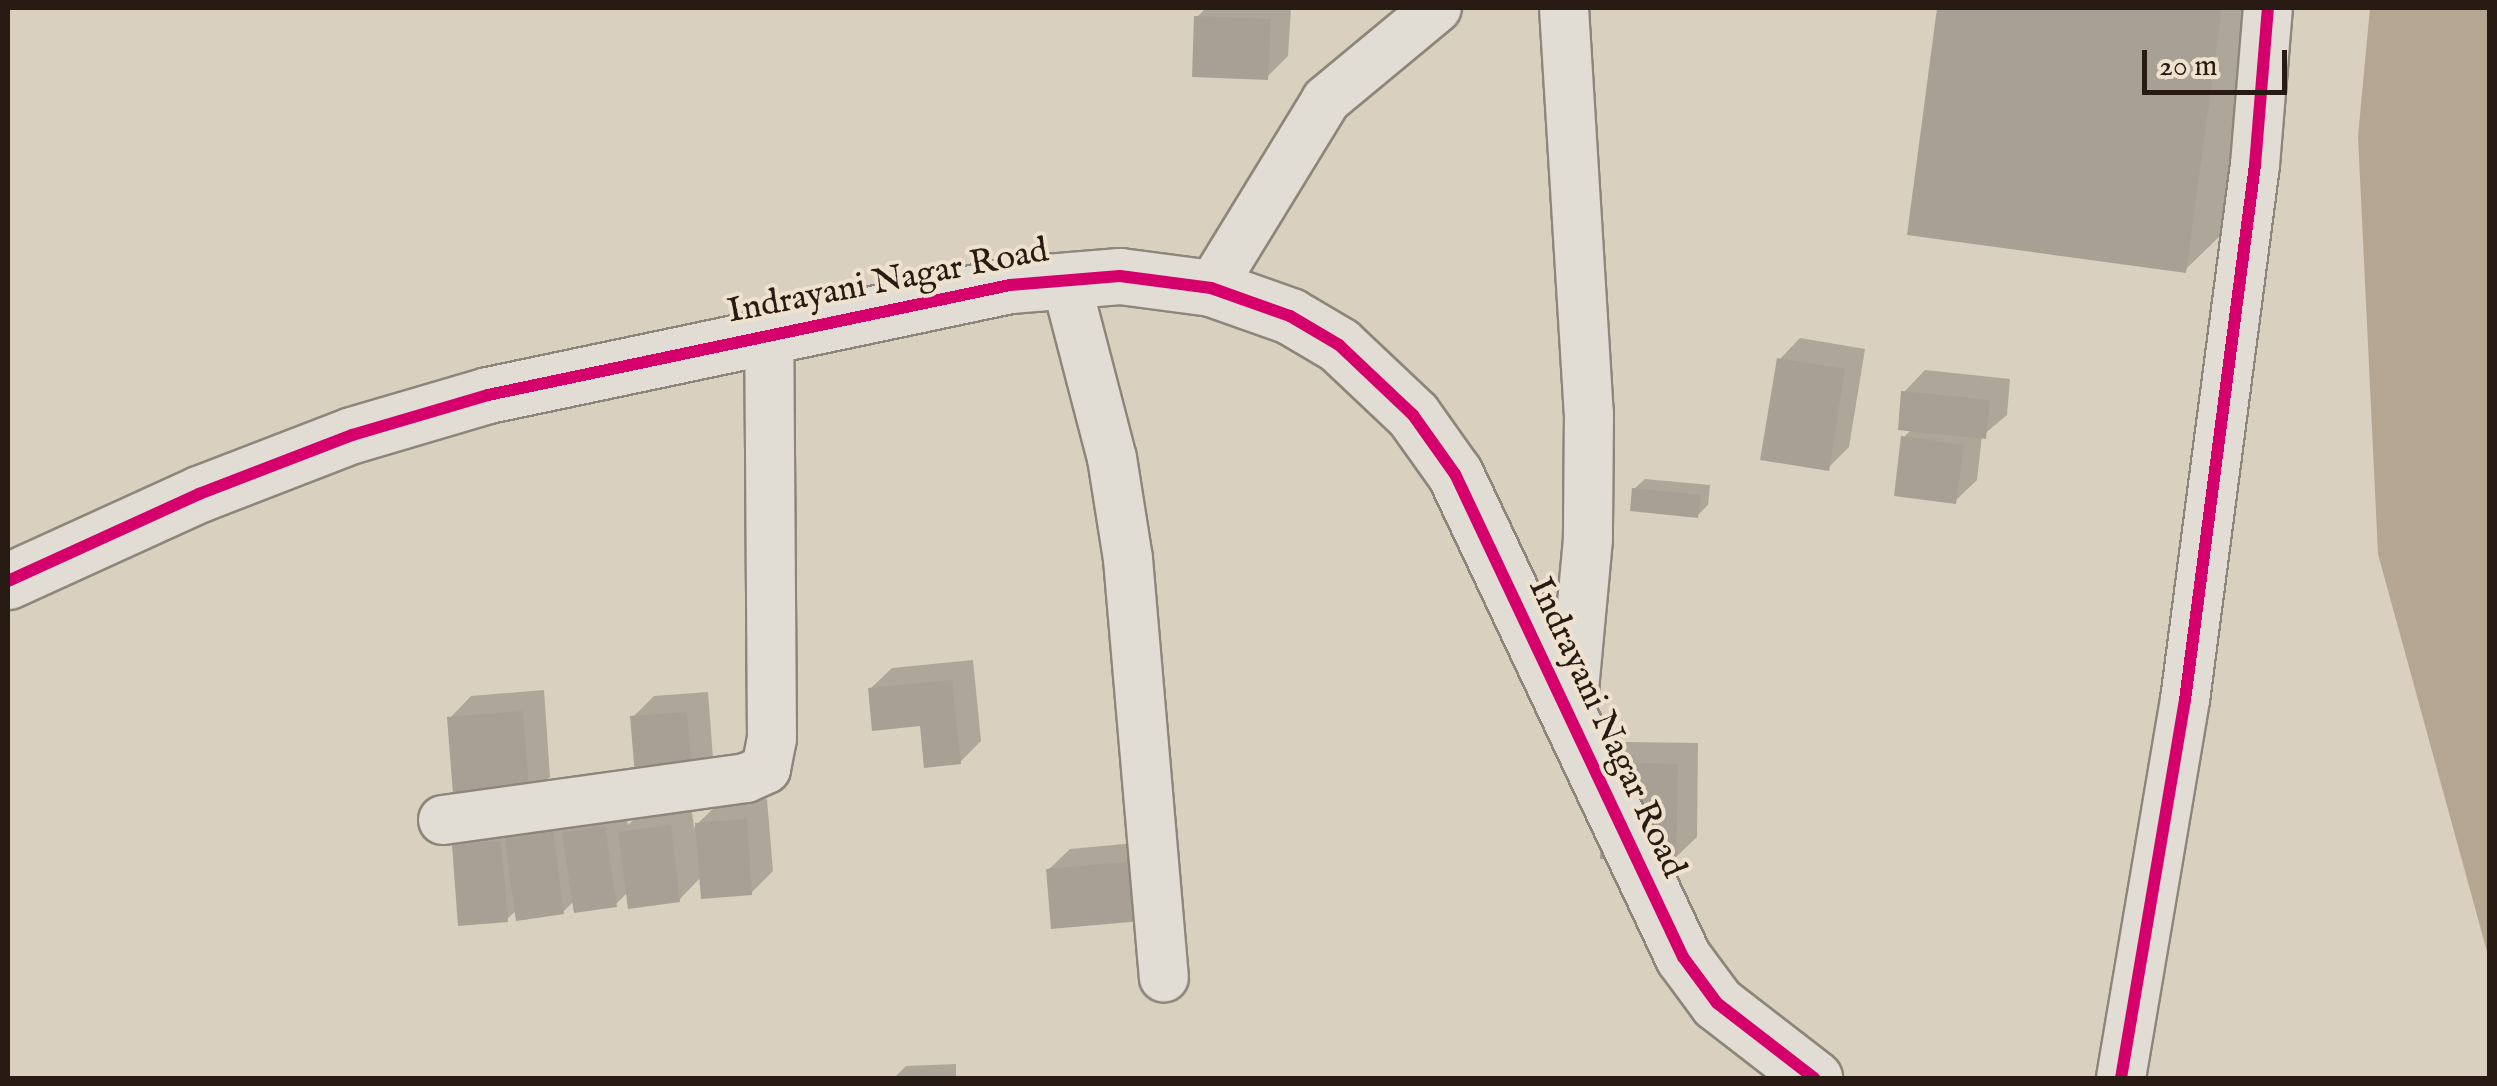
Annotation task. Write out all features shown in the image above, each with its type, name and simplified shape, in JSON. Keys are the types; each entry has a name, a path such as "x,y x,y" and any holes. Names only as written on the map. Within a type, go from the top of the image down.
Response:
{"street":[{"path":"1211,288 1326,100 1436,8"},
{"path":"1564,8 1589,413 1588,538 1572,724"},
{"path":"2121,1078 2187,680 2254,165 2268,8"},
{"name":"Indrayani Nagar Road","path":"8,581 199,494 352,436 488,395 770,333 1065,278 1120,276 1211,288 1290,316 1339,345 1414,415 1455,474 1683,957 1717,1003 1814,1078"},
{"path":"1065,278 1112,458 1128,559 1164,976"},
{"path":"442,820 746,778 766,769 772,738 770,333"}],"shaded area":[{"path":"2370,8 2489,8 2489,959 2378,554 2358,136"}],"building":[{"path":"1937,8 2222,8 2186,273 1907,235"},
{"path":"1194,16 1271,19 1268,80 1192,77"},
{"path":"1777,358 1845,369 1829,471 1760,460"},
{"path":"1901,391 1990,400 1986,439 1898,430"},
{"path":"1901,436 1964,445 1956,504 1894,496"},
{"path":"1632,488 1701,495 1698,518 1630,511"},
{"path":"952,680 961,764 924,768 920,726 872,731 868,688"},
{"path":"523,711 530,801 454,807 447,717"},
{"path":"687,712 693,782 636,787 630,716"},
{"path":"1602,762 1678,764 1676,861 1600,859"},
{"path":"747,819 752,895 701,899 695,823"},
{"path":"671,825 680,902 628,909 618,832"},
{"path":"605,826 617,907 574,913 562,833"},
{"path":"553,829 564,914 516,921 504,835"},
{"path":"501,841 508,922 458,926 452,845"},
{"path":"1148,860 1153,920 1051,929 1046,869"}],"cycle path":[{"path":"2121,1078 2185,700 2255,165 2268,8"},
{"path":"8,581 199,494 352,435 488,395 1010,285 1120,276 1211,288 1290,316 1339,345 1413,415 1455,474 1683,957 1717,1003 1814,1078"}]}
